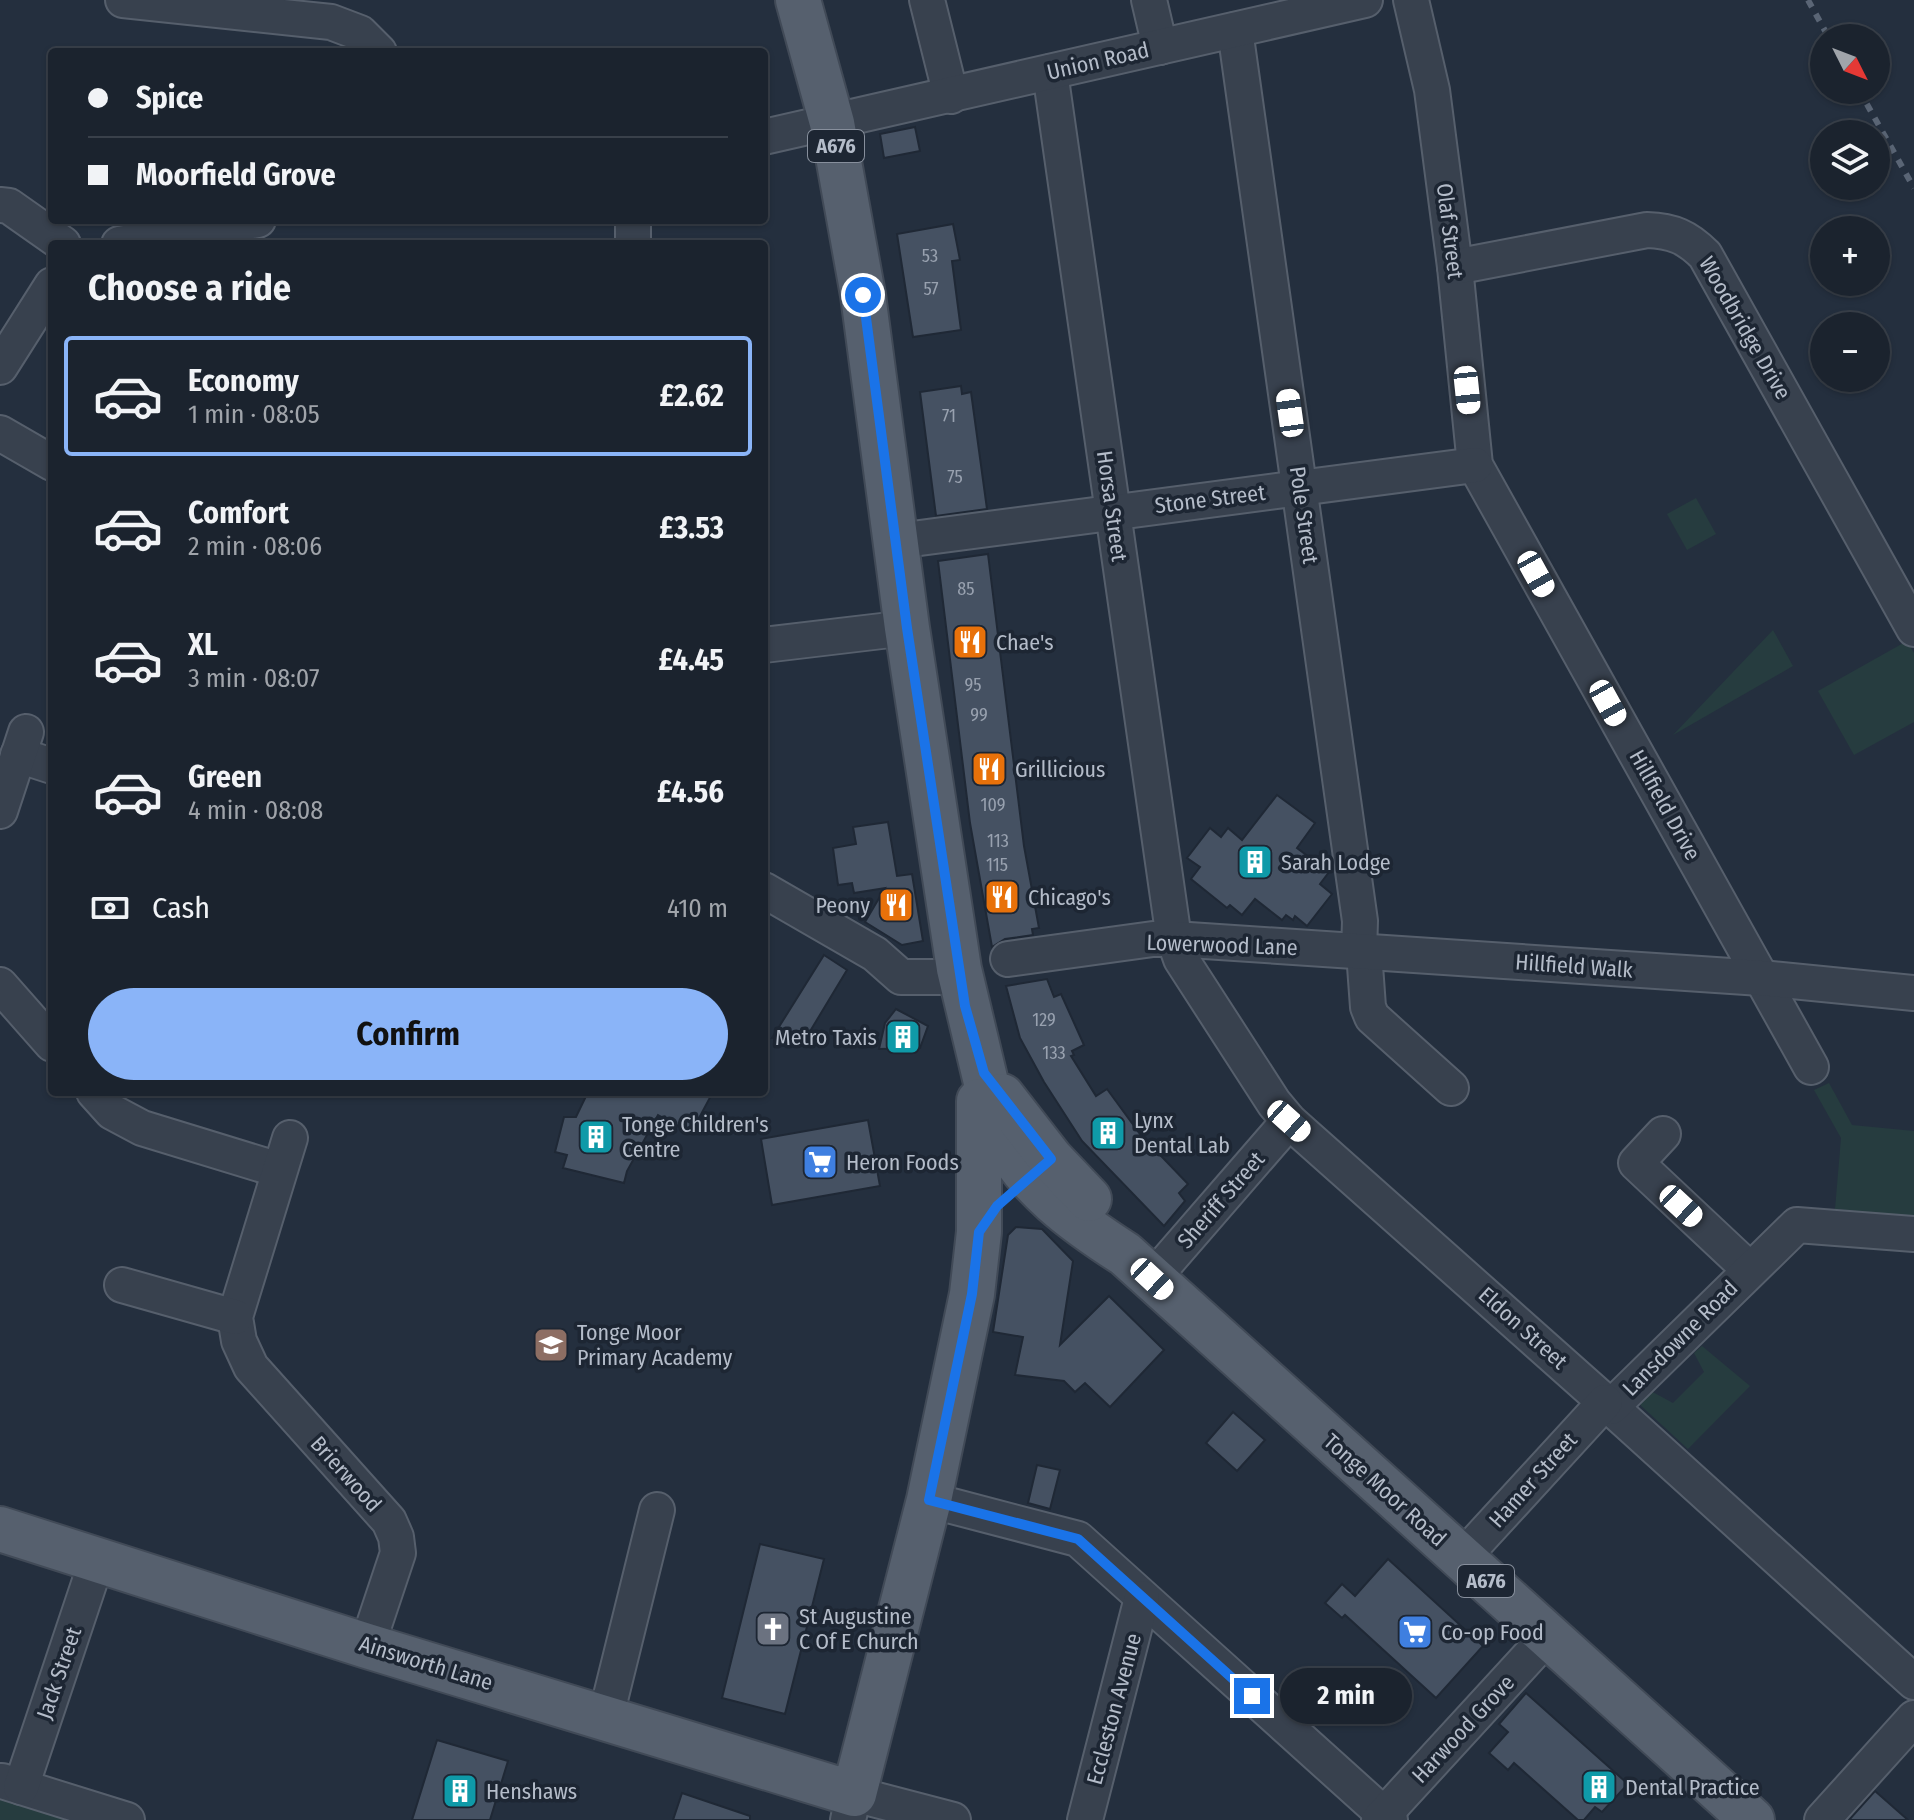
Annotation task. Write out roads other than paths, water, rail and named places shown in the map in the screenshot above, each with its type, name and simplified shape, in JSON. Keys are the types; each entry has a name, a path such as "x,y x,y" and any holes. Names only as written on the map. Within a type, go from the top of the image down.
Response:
{"main road":[{"name":"Tonge Moor Road","path":"798,0 832,123 863,295 907,628 960,977 982,1066 1040,1168 1094,1205 1139,1267 1752,1820"},
{"path":"851,1807 929,1500 972,1294 979,1232 977,1185 982,1066"},
{"path":"979,1232 997,1206 1040,1168"},
{"name":"Ainsworth Lane","path":"0,1529 367,1646 606,1716 851,1807"}],"street":[{"path":"123,0 331,22 360,33 375,48"},
{"path":"927,0 951,96"},
{"path":"1149,0 1160,47"},
{"name":"Union Road","path":"768,136 1365,0"},
{"name":"Olaf Street","path":"1411,0 1432,90 1455,267 1475,465"},
{"name":"Pole Street","path":"1235,30 1360,921 1370,953 1368,1007 1372,1017 1451,1088"},
{"name":"Horsa Street","path":"1050,72 1174,939"},
{"path":"0,205 9,206 57,240"},
{"path":"142,240 235,224"},
{"name":"Woodbridge Drive","path":"1455,267 1647,230 1670,231 1690,239 1705,255 1914,629"},
{"path":"0,367 48,291"},
{"path":"0,433 48,461"},
{"name":"Stone Street","path":"897,541 1475,465"},
{"name":"Hillfield Drive","path":"1475,465 1811,1067"},
{"path":"768,645 907,628"},
{"path":"0,811 22,744 48,763"},
{"path":"768,892 875,954 901,977 960,977"},
{"name":"Lowerwood Lane","path":"1008,959 1153,939 1370,953"},
{"name":"Eldon Street","path":"1174,939 1190,976 1289,1121 1608,1404 1914,1682"},
{"name":"Hillfield Walk","path":"1370,953 1761,978"},
{"path":"1761,978 1914,993"},
{"path":"0,985 48,1039"},
{"path":"98,1096 112,1112 142,1128 279,1170"},
{"name":"Sheriff Street","path":"1139,1267 1289,1121"},
{"name":"Lansdowne Road","path":"1663,1134 1636,1163 1750,1270"},
{"path":"122,1285 235,1317 290,1138"},
{"name":"Lansdowne Road","path":"1608,1404 1797,1225 1914,1234"},
{"name":"Brierwood","path":"235,1317 239,1341 251,1367 389,1521 396,1537 398,1553 367,1646"},
{"name":"Hamer Street","path":"1461,1559 1608,1404"},
{"path":"929,1500 1078,1539 1385,1818"},
{"path":"606,1716 632,1561 657,1510"},
{"name":"Jack Street","path":"10,1783 97,1560"},
{"name":"Eccleston Avenue","path":"1085,1820 1142,1598"},
{"name":"Harwood Grove","path":"1385,1818 1547,1637"},
{"path":"1822,1820 1914,1718"},
{"path":"10,1783 127,1820"},
{"path":"851,1807 953,1820"}],"railway":[{"path":"1808,0 1821,24"},
{"path":"1867,104 1914,188"}],"place":[{"name":"Chae's","path":"970,642"},
{"name":"Grillicious","path":"989,769"},
{"name":"Sarah Lodge","path":"1255,862"},
{"name":"Chicago's","path":"1002,897"},
{"name":"Peony","path":"896,905"},
{"name":"Metro Taxis","path":"903,1037"},
{"name":"Lynx Dental Lab","path":"1108,1133"},
{"name":"Tonge Children's Centre","path":"596,1137"},
{"name":"Heron Foods","path":"820,1162"},
{"name":"Tonge Moor Primary Academy","path":"551,1345"},
{"name":"St Augustine C Of E Church","path":"773,1629"},
{"name":"Co-op Food","path":"1415,1632"},
{"name":"Dental Practice","path":"1599,1787"},
{"name":"Henshaws","path":"460,1791"}]}
